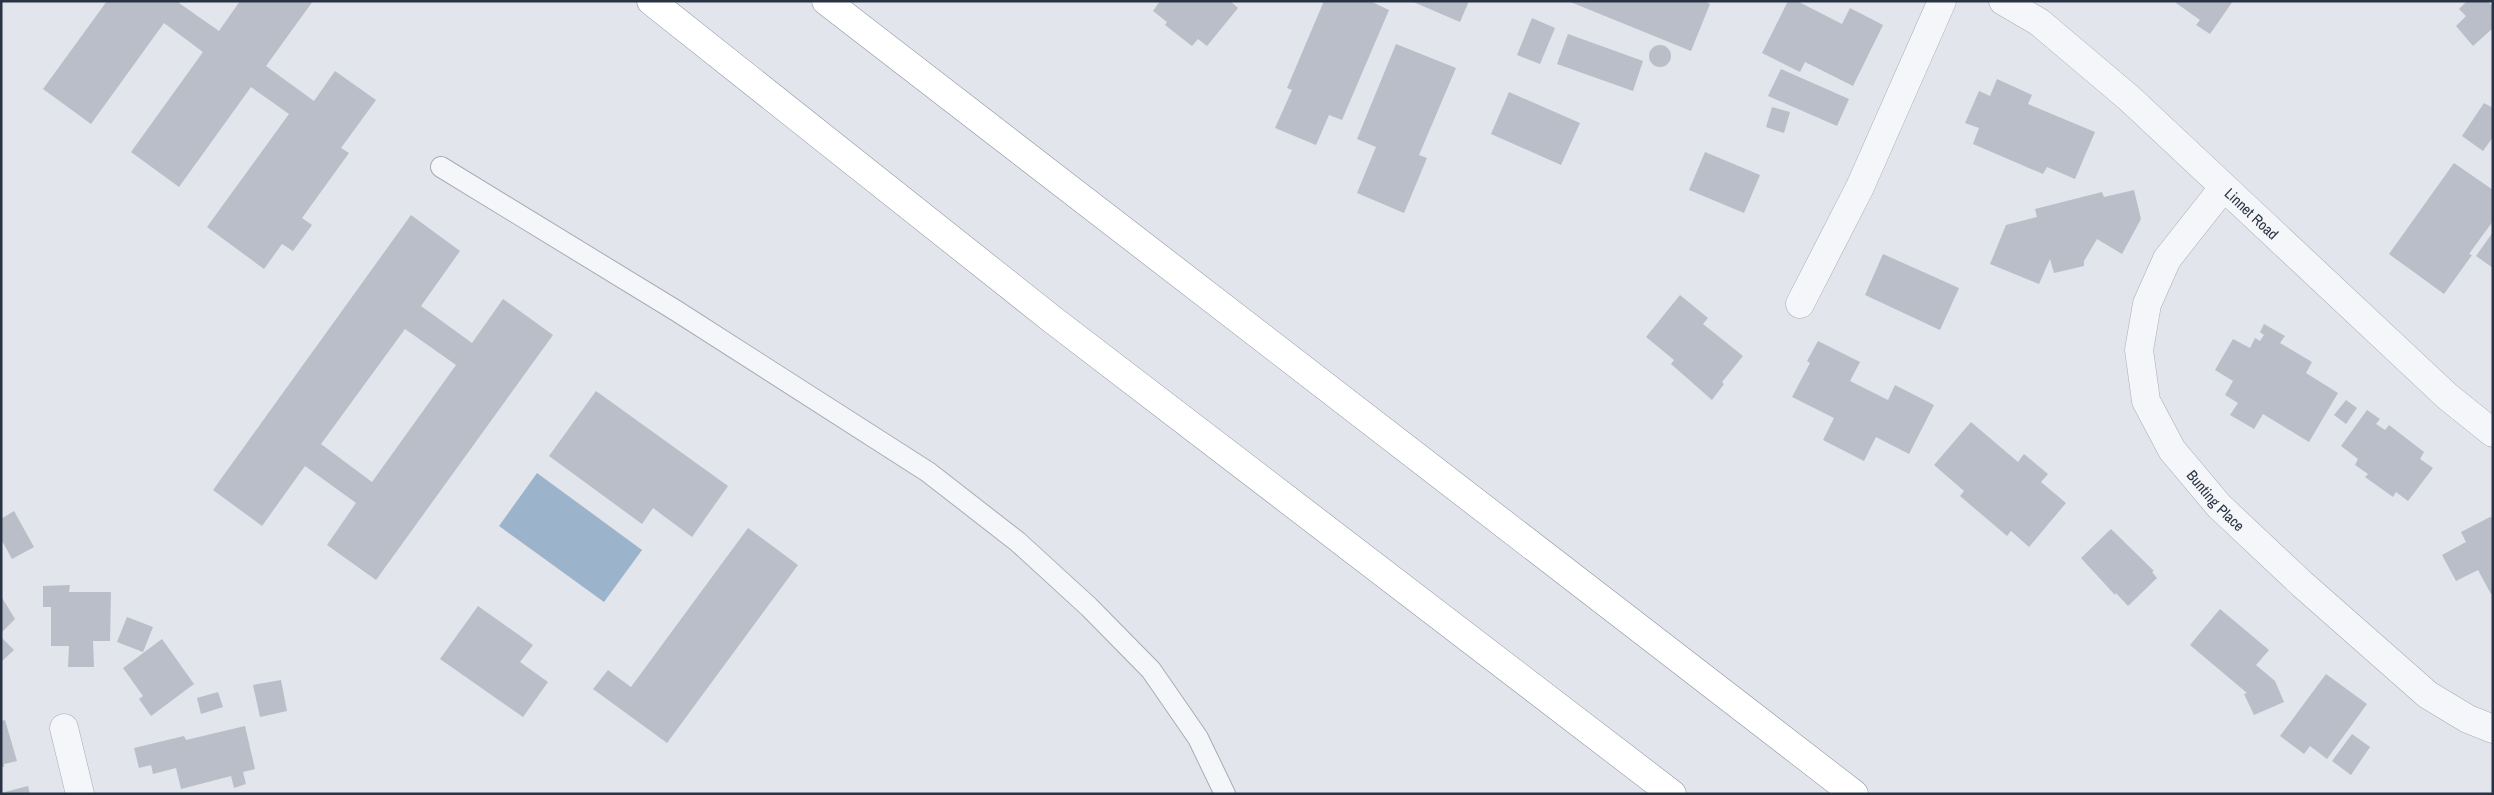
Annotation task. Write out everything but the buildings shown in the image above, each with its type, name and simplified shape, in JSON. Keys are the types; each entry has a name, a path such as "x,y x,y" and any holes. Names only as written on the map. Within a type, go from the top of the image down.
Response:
{"highway":[{"path":"651,1 1053,320 1672,794"},
{"path":"826,1 1854,794"}],"street":[{"path":"1800,304 1860,187 1942,1"},
{"name":"Linnet Road","path":"2003,1 2039,22 2129,98 2448,397 2493,433"},
{"name":"Bunting Place","path":"2223,188 2167,260 2147,304 2139,350 2146,402 2172,450 2226,512 2302,584 2428,695 2468,719 2493,729"},
{"path":"64,728 80,794"}],"lane":[{"path":"441,167 674,310 920,466 1018,542 1089,607 1151,670 1198,738 1225,794"}],"water":[{"path":"537,473 642,550 604,602 499,526"}]}
